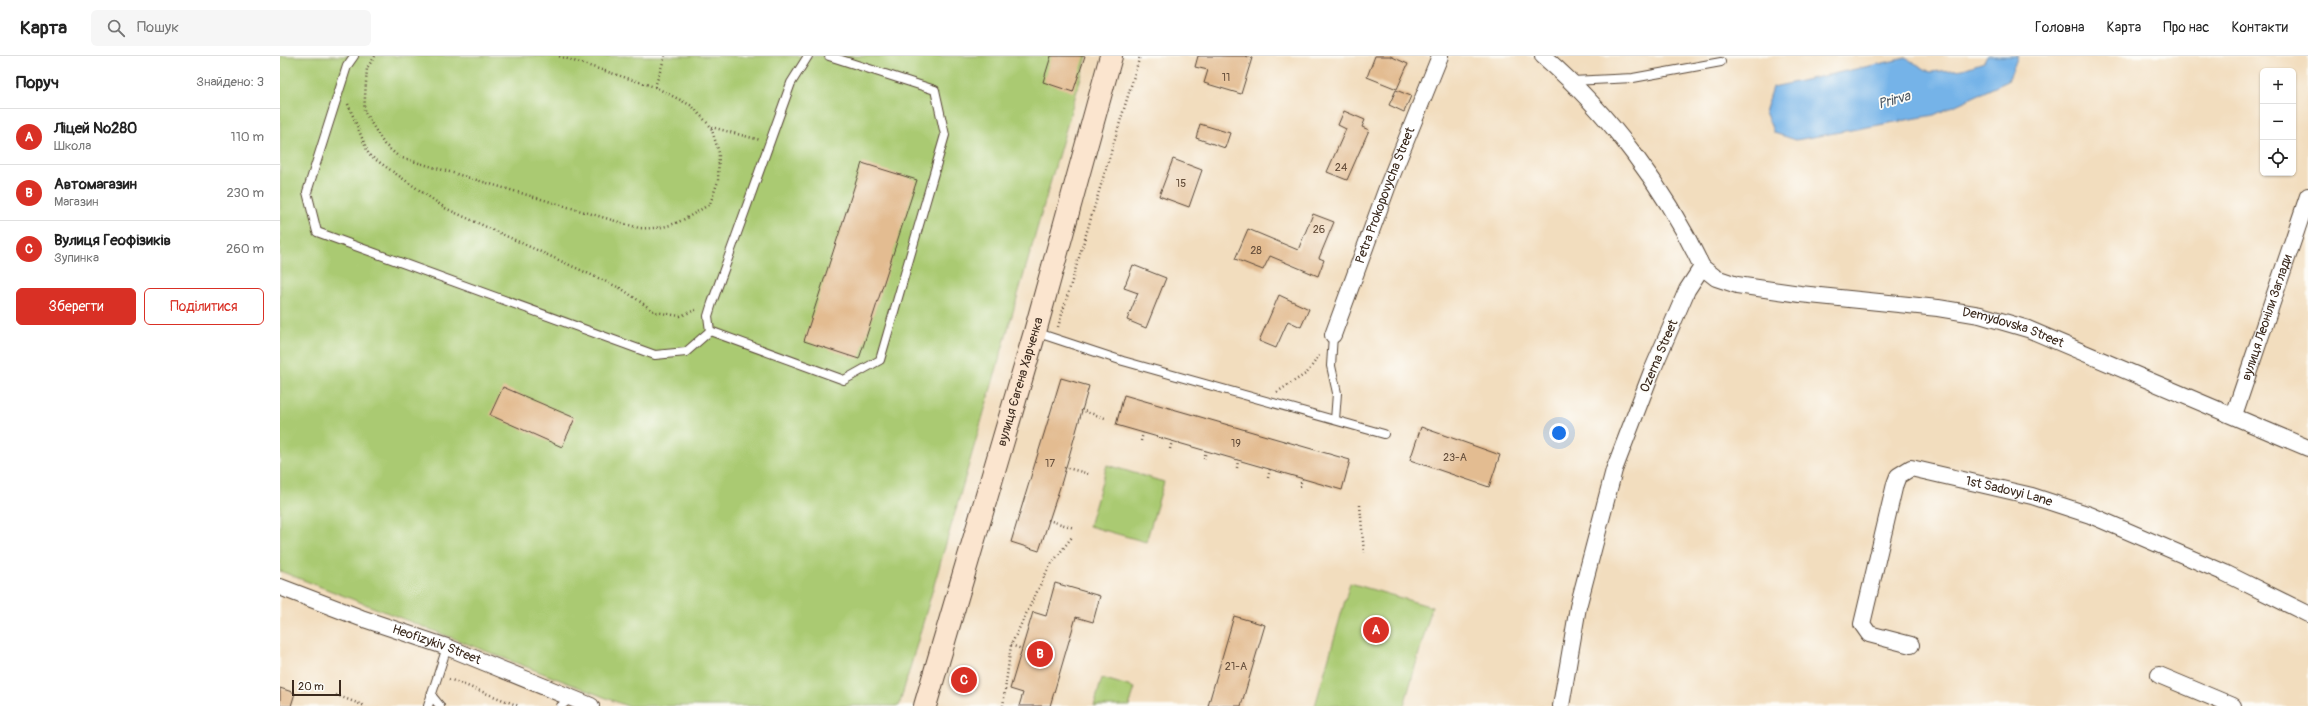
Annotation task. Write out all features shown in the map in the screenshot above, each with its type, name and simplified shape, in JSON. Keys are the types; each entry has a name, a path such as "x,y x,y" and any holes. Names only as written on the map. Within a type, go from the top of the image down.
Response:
{"main road":[{"name":"вулиця Євгена Харченка","path":"925,706 1035,332 1111,56"}],"street":[{"name":"Petra Prokopovycha Street","path":"1333,335 1388,186 1440,56"},
{"path":"1543,56 1572,81 1612,128 1654,184 1685,231 1702,267"},
{"name":"вулиця Леоніли Заглади","path":"2234,415 2308,196"},
{"name":"Demydovska Street","path":"1702,267 1716,278 1737,285 1800,294 1938,308 1980,315 2028,329 2234,415 2308,448"},
{"name":"Ozerna Street","path":"1561,706 1578,607 1614,470 1652,371 1687,290 1702,267"},
{"name":"1st Sadovyi Lane","path":"1911,645 1869,634 1862,624 1895,484 1898,476 1910,468 2032,496 2090,515 2225,574 2308,614"},
{"name":"Heofizykiv Street","path":"280,587 361,618 447,647 566,702 591,706"},
{"path":"2159,674 2233,706"}],"lane":[{"path":"354,56 346,68 307,192 317,232 655,355 686,352 710,331"},
{"path":"710,331 708,316 712,303 791,83 808,56"},
{"path":"710,331 844,380 880,360 945,135 936,90 829,56"},
{"path":"1572,81 1633,78 1721,62"},
{"path":"1035,332 1123,361 1263,402 1384,434"},
{"path":"1333,335 1331,366 1337,393 1335,420"},
{"path":"428,706 447,647"},
{"path":"431,696 440,706"}],"path":[{"path":"375,56 367,68 364,111 384,144 399,157 638,228 659,229 683,220 710,204 718,181 719,153 711,127 692,106 654,88 558,56"},
{"path":"654,88 665,56"},
{"path":"347,96 347,103 369,155 445,208 622,288 655,312 680,316 712,303"},
{"path":"711,127 770,143"},
{"path":"1263,402 1307,372 1333,335"},
{"path":"1081,410 1105,418"},
{"path":"1141,441 1143,433"},
{"path":"1170,449 1172,441"},
{"path":"1204,459 1206,451"},
{"path":"1236,468 1238,460"},
{"path":"1064,467 1089,474"},
{"path":"1268,478 1270,469"},
{"path":"1300,487 1302,478"},
{"path":"1360,505 1364,553"},
{"path":"1048,520 1074,528"},
{"path":"1003,706 1011,645 1049,567 1072,537"},
{"path":"1011,645 1022,648"},
{"path":"438,675 519,706"},
{"path":"336,695 364,706"}],"green space":[{"path":"280,56 1087,56 899,706 627,706 280,571"},
{"path":"1107,465 1164,482 1146,542 1089,526"},
{"path":"1350,583 1432,607 1404,706 1315,706"},
{"path":"1102,678 1135,688 1129,706 1094,706"}],"water":[{"name":"Prirva","path":"1987,56 2018,56 2008,81 1934,115 1796,140 1774,133 1765,112 1773,87 1906,58 1930,72 1963,69 1984,62"}],"building":[{"path":"1051,56 1085,56 1073,92 1043,82"},
{"path":"1198,56 1245,56 1252,58 1241,94 1204,83 1208,70 1195,67"},
{"path":"1375,56 1390,56 1408,64 1397,89 1367,77"},
{"path":"1396,90 1411,96 1404,112 1389,105"},
{"path":"1344,111 1365,120 1362,127 1369,130 1347,180 1327,172 1346,129 1338,125"},
{"path":"1200,124 1230,133 1225,148 1196,138"},
{"path":"1173,159 1202,170 1189,207 1159,196"},
{"path":"862,163 917,180 859,359 804,341"},
{"path":"1313,214 1334,222 1319,258 1324,260 1318,276 1270,256 1263,270 1235,259 1248,229 1298,250"},
{"path":"1133,265 1166,278 1146,328 1127,320 1138,293 1124,288"},
{"path":"1279,295 1309,309 1301,327 1288,321 1276,348 1259,341"},
{"path":"1061,378 1089,386 1062,481 1039,551 1011,542"},
{"path":"503,387 575,418 562,447 490,415"},
{"path":"1124,395 1350,460 1342,490 1116,425"},
{"path":"1421,427 1500,455 1489,487 1410,460"},
{"path":"1055,583 1100,596 1093,622 1076,617 1050,706 1019,706 1023,693 1010,689 1033,612 1046,616"},
{"path":"1234,616 1265,625 1241,706 1208,706"},
{"path":"280,688 295,693 291,706 280,706"}],"place":[{"name":"Ліцей №280","path":"1376,630"},
{"name":"Автомагазин","path":"1040,654"},
{"name":"Вулиця Геофізиків","path":"964,680"}]}
